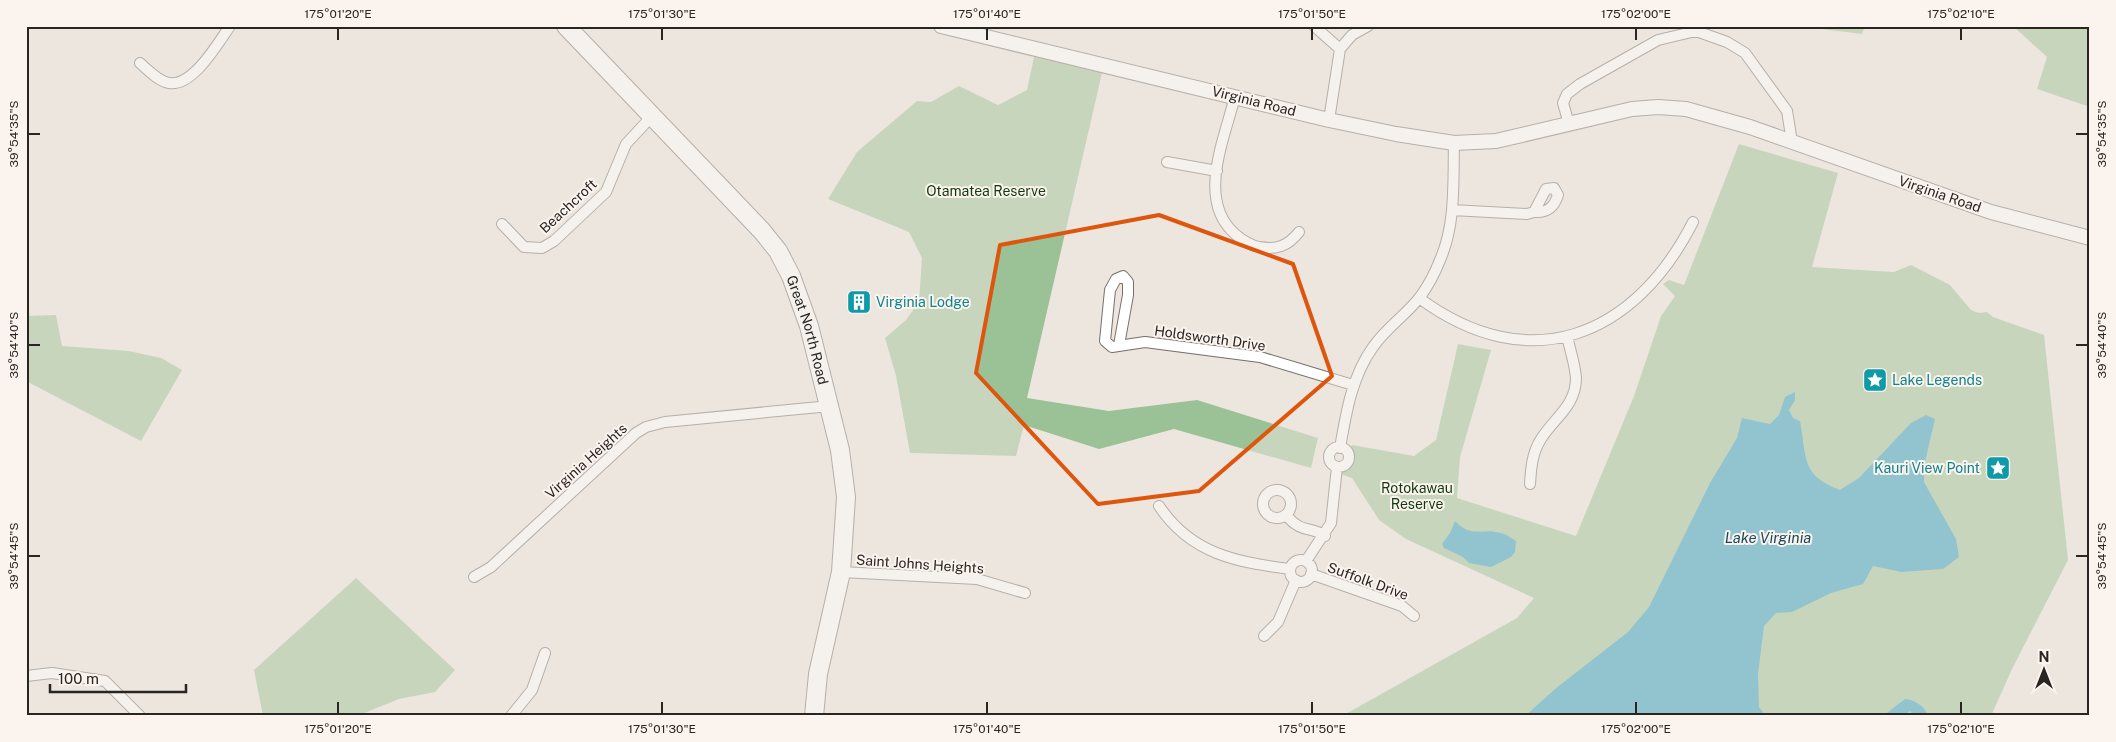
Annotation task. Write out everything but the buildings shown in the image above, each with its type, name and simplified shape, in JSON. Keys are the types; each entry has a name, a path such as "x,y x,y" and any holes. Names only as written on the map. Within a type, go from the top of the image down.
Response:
{"highway":[{"name":"Great North Road","path":"566,26 745,212 778,252 801,301 830,406 840,450 846,497 841,572 818,674 814,716"}],"street":[{"path":"140,63 166,82 181,82 194,73 230,26"},
{"name":"Virginia Road","path":"941,26 1329,120 1396,134 1454,143 1496,141 1632,109 1658,107 1686,109 1713,115 1991,212 2090,238"},
{"path":"1314,26 1340,49"},
{"path":"1329,120 1340,49 1352,35 1368,26"},
{"path":"1569,124 1562,103 1567,94 1580,84 1658,40 1696,31 1727,42 1745,53 1787,111 1792,142"},
{"path":"1235,96 1217,171 1216,204 1221,217 1229,229 1239,238 1253,245 1279,248 1291,243 1299,232"},
{"name":"Beachcroft","path":"502,224 524,247 542,248 554,241 606,192 626,144 652,116"},
{"path":"1306,561 1325,536 1334,516 1337,467 1331,464 1329,458 1334,449 1340,448 1353,385 1372,348 1388,328 1419,298 1441,258 1448,237 1452,210 1454,143"},
{"path":"1167,162 1217,171"},
{"path":"1452,210 1534,212"},
{"path":"1419,298 1458,323 1489,335 1530,340 1548,340 1567,336 1606,320 1645,291 1660,276 1680,248 1693,222"},
{"path":"1123,276 1128,282 1128,295 1120,340 1112,347 1105,341 1110,290 1116,279 1123,276"},
{"path":"1106,324 1120,340"},
{"path":"1530,484 1534,453 1540,440 1570,404 1574,391 1574,365 1567,336"},
{"name":"Holdsworth Drive","path":"1120,340 1260,356 1353,385"},
{"name":"Virginia Heights","path":"474,577 491,568 636,433 646,427 665,422 830,406"},
{"path":"1159,506 1174,527 1212,553 1260,565 1290,569"},
{"path":"1286,515 1302,529 1320,532 1325,536"},
{"path":"1297,560 1306,561 1310,565 1311,574 1304,580 1296,580 1292,577 1290,569 1297,560"},
{"name":"Saint Johns Heights","path":"841,572 977,579 1025,593"},
{"name":"Suffolk Drive","path":"1311,574 1402,606 1414,616"},
{"path":"1264,636 1278,622 1296,580"},
{"path":"511,716 532,690 545,653"},
{"path":"26,676 52,673 105,681 140,716"}],"highlighted area":[{"path":"1159,215 1293,264 1332,376 1199,491 1098,504 976,373 1000,245"}],"green space":[{"path":"1797,26 1865,26 1862,34"},
{"path":"2013,26 2090,26 2090,107 2037,89 2047,57"},
{"name":"Otamatea Reserve","path":"1034,57 1102,73 1027,398 1109,411 1197,400 1318,438 1311,468 1174,429 1099,449 1024,425 1016,456 910,453 896,376 885,338 906,320 919,302 922,258 909,232 828,199 857,152 917,101 931,102 959,86 998,105 1027,90"},
{"name":"Rotokawau Reserve","path":"1739,144 1838,173 1812,267 1894,272 1911,265 1950,285 1971,310 1979,313 1987,312 1993,317 2044,335 2068,560 2012,669 1991,716 1342,716 1517,618 1534,598 1406,539 1379,520 1352,478 1338,473 1352,445 1414,456 1436,440 1458,344 1491,350 1460,457 1457,498 1576,536 1634,396 1661,316 1675,296 1663,284 1669,280 1684,285"},
{"path":"56,315 62,346 129,351 161,358 182,370 141,441 26,381 26,316"},
{"path":"356,578 455,670 435,692 399,699 357,716 263,716 254,670"}],"water":[{"name":"Lake Virginia","path":"1795,392 1795,400 1789,410 1793,418 1800,421 1808,464 1818,478 1840,490 1859,478 1911,423 1926,415 1935,419 1924,466 1924,482 1956,539 1959,557 1943,569 1901,572 1873,566 1863,584 1831,593 1792,612 1776,613 1764,626 1758,674 1759,707 1766,716 1525,716 1555,689 1628,632 1649,607 1710,483 1737,438 1742,418 1770,424 1779,415 1785,397"},
{"path":"1455,521 1467,530 1494,531 1507,535 1516,541 1515,552 1511,557 1491,567 1469,563 1463,557 1444,548 1442,544 1450,533"},
{"path":"1905,699 1919,704 1925,709 1928,716 1915,716 1910,711 1903,716 1883,716"}],"place":[{"name":"Virginia Lodge","path":"859,302"},
{"name":"Lake Legends","path":"1875,380"},
{"name":"Kauri View Point","path":"1998,468"}]}
